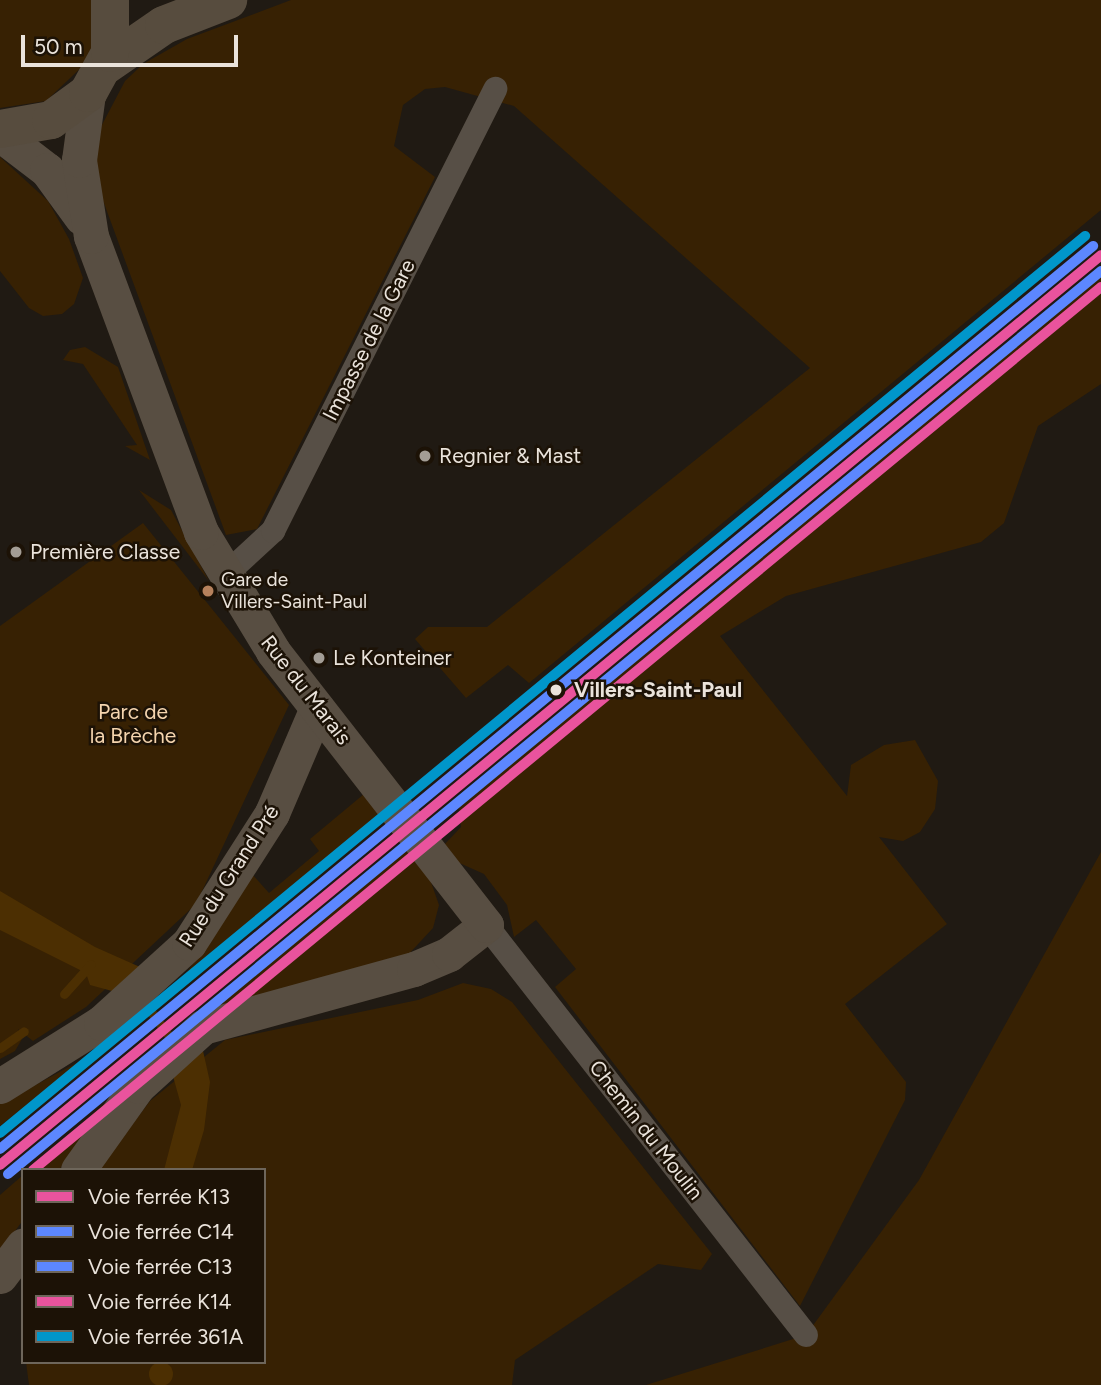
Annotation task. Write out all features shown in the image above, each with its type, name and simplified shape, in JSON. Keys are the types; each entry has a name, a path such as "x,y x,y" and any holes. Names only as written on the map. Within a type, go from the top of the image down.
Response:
{"main road":[{"path":"97,79 113,30 110,0"},
{"path":"0,131 51,120 164,25 228,0"}],"street":[{"name":"Rue du Marais","path":"97,79 79,160 91,236 178,481 224,576 317,708 486,925"},
{"name":"Impasse de la Gare","path":"224,576 273,531 495,89"},
{"name":"Rue du Marais","path":"0,131 47,170 91,236"},
{"name":"Rue du Grand Pré","path":"0,1086 139,992 202,925 272,813 317,708"},
{"path":"80,1168 177,1046 217,1021 414,969 449,954 486,925"},
{"name":"Chemin du Moulin","path":"486,925 806,1335"},
{"path":"0,1276 21,1249"}],"green space":[{"path":"0,0 93,0 95,35 87,62 46,101 0,108"},
{"path":"291,0 1101,0 1101,210 529,683 508,665 466,698 415,639 428,627 487,627 810,368 514,106 445,87 425,89 403,105 394,146 435,177 257,529 226,535 94,176 94,140 125,81 143,64 187,39"},
{"path":"0,157 48,201 69,239 83,278 74,304 62,314 43,316 29,308 0,271"},
{"path":"1101,277 1101,384 1038,426 1004,523 981,542 786,596 720,636 847,796 851,765 884,745 915,740 938,781 935,809 920,832 903,841 879,837 947,924 845,1004 906,1082 905,1100 800,1306 555,987 576,969 536,920 514,937 507,905 484,874 455,861 444,845 461,827 459,806"},
{"path":"85,347 118,367 150,460 125,446 137,445 83,364 63,360 70,350"},
{"path":"139,490 171,510 209,581"},
{"name":"Parc de la Brèche","path":"143,523 289,705 196,904 86,1007 33,1041 18,1029 22,1039 15,1051 0,1059 0,626"},
{"path":"364,794 379,815 186,974 251,873 269,893 319,851 310,839"},
{"path":"405,850 426,868 439,905 433,928 407,956 208,1009"},
{"path":"1101,852 1101,1385 646,1385 806,1335 919,1180"},
{"path":"463,983 491,989 512,1002 712,1254 701,1270 658,1264 515,1360 512,1385 29,1385 26,1364 266,1364 266,1168 100,1168 150,1101 225,1040 418,1000"},
{"path":"82,1060 0,1126 0,1104"},
{"path":"114,1095 60,1168 31,1168"},
{"path":"21,1177 21,1223 0,1252 0,1195"}],"shaded area":[{"path":"0,891 95,947 149,971 123,994 90,985 86,973 0,930"},
{"path":"201,1042 210,1082 204,1130 193,1168 165,1168 181,1105 171,1069"},
{"path":"168,1364 172,1369 170,1383 161,1386 152,1383 149,1374 152,1365"}],"waterway":[{"path":"64,994 91,964"},
{"path":"141,998 174,1043"},
{"path":"0,1048 24,1031"}],"rail line":[{"name":"361A","path":"0,1133 1085,236"},
{"name":"C13","path":"0,1149 1093,246"},
{"name":"K13","path":"0,1165 1101,255"},
{"name":"C14","path":"8,1174 1101,271"},
{"name":"K14","path":"35,1168 1101,287"}],"place":[{"name":"Regnier & Mast","path":"425,456"},
{"name":"Première Classe","path":"16,552"},
{"name":"Gare de Villers-Saint-Paul","path":"208,591"},
{"name":"Le Konteiner","path":"319,658"},
{"name":"Villers-Saint-Paul","path":"556,690"}]}
